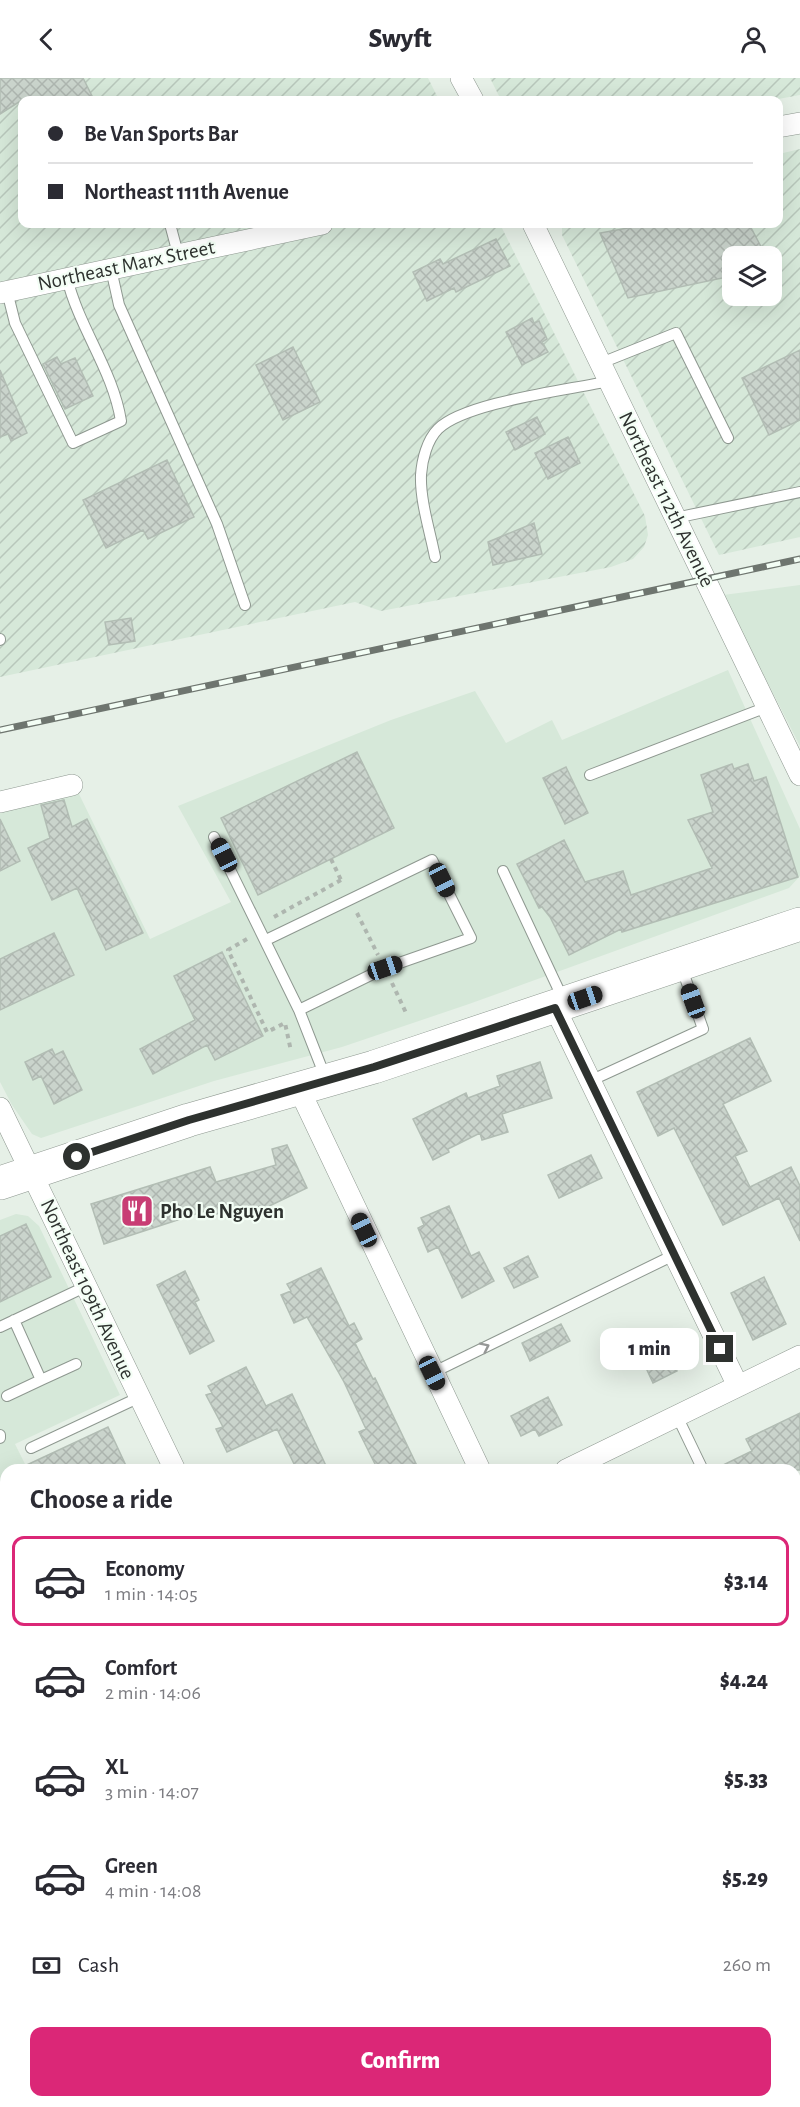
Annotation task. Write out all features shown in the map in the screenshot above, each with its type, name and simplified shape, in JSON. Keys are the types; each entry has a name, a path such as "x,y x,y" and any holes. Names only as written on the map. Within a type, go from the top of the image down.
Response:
{"main road":[{"path":"0,1182 189,1120 313,1085 561,1006 800,924"}],"street":[{"path":"462,78 471,96"},
{"path":"783,126 800,123"},
{"name":"Northeast Marx Street","path":"4,292 303,228"},
{"name":"Northeast 112th Avenue","path":"535,228 800,775"},
{"path":"0,801 72,785"},
{"path":"561,1006 592,1080 738,1386"},
{"path":"313,1085 432,1373 477,1464"},
{"name":"Northeast 109th Avenue","path":"0,1108 33,1171 172,1464"},
{"path":"578,1464 800,1356"}],"lane":[{"path":"171,228 178,254"},
{"path":"111,269 119,305 217,524 245,605"},
{"path":"4,292 15,323 73,443 121,421 117,396 74,306 67,278"},
{"path":"435,557 421,478 425,453 438,429 454,418 605,372 676,333 728,438"},
{"path":"675,518 800,492"},
{"path":"590,775 767,707"},
{"path":"214,837 299,1010 313,1085"},
{"path":"266,940 432,860 471,938 385,968 299,1010"},
{"path":"503,872 561,1006"},
{"path":"592,1080 703,1029 681,965"},
{"path":"432,1373 674,1255"},
{"path":"0,1327 87,1286"},
{"path":"14,1320 41,1380"},
{"path":"7,1396 76,1364"},
{"path":"31,1448 140,1397"},
{"path":"677,1416 700,1464"}],"path":[{"path":"331,859 407,1015"}],"shaded area":[{"path":"0,78 428,78 437,96 18,96 18,228 502,228 645,516 648,535 644,547 633,559 611,567 381,611 355,602 0,677"},
{"path":"490,78 800,78 800,95 783,98 783,96 499,96"},
{"path":"800,149 800,537 719,555 562,235 562,228 783,228 783,153"},
{"path":"800,585 800,746 723,595"},
{"path":"728,670 800,829 800,876 789,888 469,1004 342,1047 214,1081 41,1138 32,1134 12,1105 0,1082 0,808 77,790 150,939 231,902 178,806 391,720 475,691 506,743 552,720 562,740"},
{"path":"16,1214 28,1216 39,1226 120,1395 15,1444 25,1464 0,1464 0,1220"}],"building":[{"path":"0,78 83,78 92,96 18,96 18,103 0,114"},
{"path":"628,228 751,228 761,246 722,246 722,278 628,298 600,233"},
{"path":"496,239 510,266 456,292 454,288 427,301 413,272 440,259 443,264"},
{"path":"532,318 534,323 539,321 547,339 542,342 548,352 522,365 506,332"},
{"path":"293,347 320,402 283,420 256,365"},
{"path":"800,350 800,420 769,435 742,378"},
{"path":"57,357 61,364 75,358 93,396 65,409 43,364"},
{"path":"0,370 27,433 11,441 8,434 0,437"},
{"path":"537,417 545,434 515,450 506,432"},
{"path":"568,437 580,463 548,479 535,453"},
{"path":"167,460 194,517 148,539 143,530 106,548 83,500"},
{"path":"534,523 542,554 493,565 488,542"},
{"path":"131,618 135,641 109,645 105,622"},
{"path":"357,752 394,828 258,895 221,818"},
{"path":"732,764 734,769 748,764 754,781 766,777 798,877 622,932 621,929 569,955 550,917 542,907 539,908 517,864 564,840 585,882 623,871 631,895 712,868 688,820 713,812 701,775"},
{"path":"566,767 588,813 565,824 543,778"},
{"path":"64,800 72,827 87,819 143,933 106,950 77,888 52,900 28,848 50,838 41,805"},
{"path":"0,819 20,861 0,871"},
{"path":"54,933 74,975 0,1010 0,959"},
{"path":"222,952 263,1036 215,1060 207,1045 153,1074 140,1049 195,1020 174,976"},
{"path":"750,1038 771,1081 723,1104 747,1151 735,1156 750,1187 791,1167 800,1186 800,1241 779,1198 723,1225 674,1128 658,1136 637,1092"},
{"path":"52,1049 55,1055 63,1051 82,1090 54,1104 41,1076 33,1080 25,1062"},
{"path":"540,1062 552,1098 502,1114 508,1132 482,1140 480,1133 448,1149 449,1152 433,1160 413,1119 466,1093 468,1098 500,1086 497,1076"},
{"path":"287,1145 307,1188 263,1209 260,1206 236,1213 235,1208 207,1217 205,1211 104,1244 91,1204 210,1167 216,1182 276,1165 272,1149"},
{"path":"591,1155 602,1178 559,1198 548,1175"},
{"path":"449,1206 471,1256 479,1252 494,1281 462,1298 438,1247 428,1252 418,1228 424,1225 421,1218"},
{"path":"26,1224 51,1277 0,1302 0,1236"},
{"path":"528,1256 538,1277 514,1288 504,1268"},
{"path":"321,1268 349,1326 354,1323 362,1339 355,1343 373,1379 375,1378 416,1464 375,1464 359,1432 366,1429 344,1382 307,1317 294,1323 281,1295 291,1291 287,1284"},
{"path":"185,1271 199,1300 195,1302 214,1341 190,1354 157,1285"},
{"path":"764,1277 786,1324 753,1340 731,1293"},
{"path":"561,1324 570,1341 530,1361 522,1343"},
{"path":"664,1345 677,1371 653,1383 641,1357"},
{"path":"246,1367 266,1406 292,1394 325,1464 294,1464 277,1429 227,1452 216,1429 223,1427 206,1395 212,1393 208,1386"},
{"path":"548,1397 562,1425 539,1436 535,1429 521,1436 511,1416"},
{"path":"800,1413 800,1464 725,1464 752,1451 746,1439"},
{"path":"108,1427 125,1464 29,1464"}],"railway":[{"path":"0,730 800,559"}],"place":[{"name":"Pho Le Nguyen","path":"137,1211"}],"route":[{"path":"77,1157 189,1120 374,1067 555,1008 592,1080 720,1349"}]}
